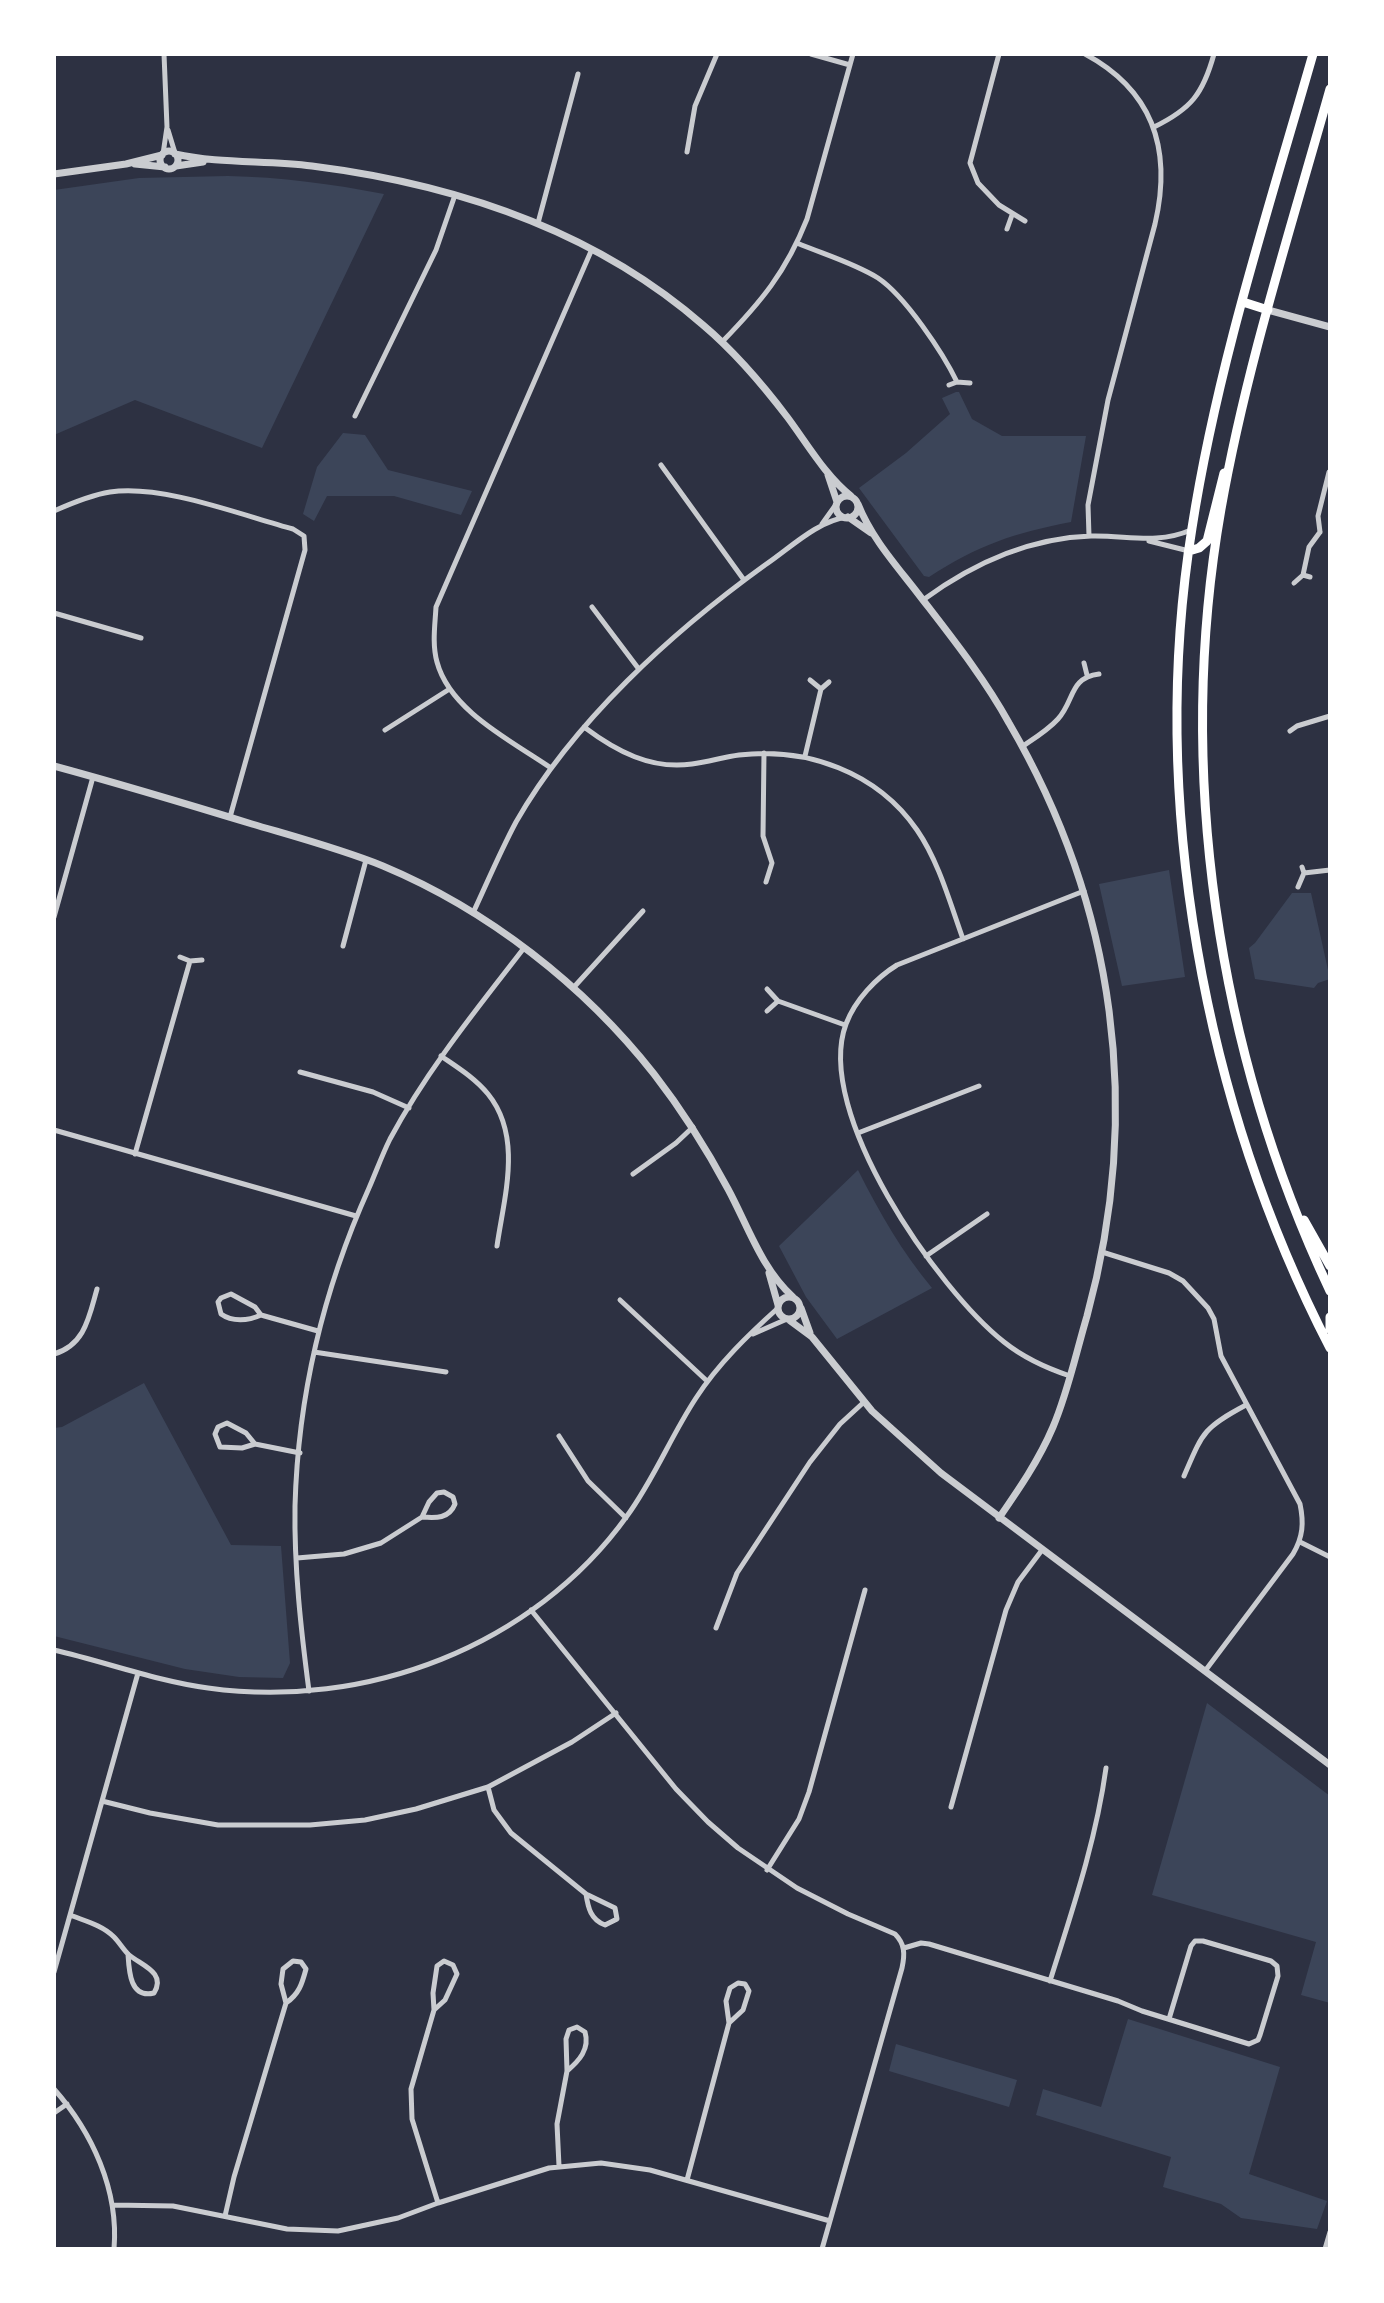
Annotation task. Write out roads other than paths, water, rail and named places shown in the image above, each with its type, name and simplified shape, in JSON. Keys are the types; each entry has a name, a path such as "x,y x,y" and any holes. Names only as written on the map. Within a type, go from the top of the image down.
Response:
{"main road":[{"path":"1302,91 1305,54"},
{"path":"1312,54 1210,428 1191,530 1182,620 1178,737 1185,854 1198,956 1217,1047 1249,1155 1286,1254 1330,1348"},
{"path":"1330,89 1268,310 1220,512 1208,622 1203,725 1206,812 1213,889 1232,1000 1265,1125 1330,1291"},
{"path":"1243,302 1268,310"},
{"path":"1189,551 1199,548 1207,541 1219,487 1234,445"},
{"path":"1291,1197 1330,1266"},
{"path":"1330,1317 1330,1329"}],"street":[{"path":"164,54 167,127 162,163 165,167"},
{"path":"687,152 695,106 718,54"},
{"path":"811,54 850,65"},
{"path":"722,342 771,288 797,243 807,219 853,54"},
{"path":"999,54 970,163 978,183 999,205 1025,221"},
{"path":"1085,54 1101,63 1138,99 1154,127 1161,156 1161,196 1108,400 1088,505 1089,536"},
{"path":"1154,127 1187,108 1200,92 1214,54"},
{"path":"538,223 578,74"},
{"path":"167,127 178,159 176,166"},
{"path":"54,174 126,164 170,151 218,160 281,163 339,170 401,181 455,195 538,223 592,249 655,287 722,342 773,399 825,468 858,504 874,536 986,685 1023,746 1057,817 1084,891 1105,976 1115,1076 1114,1172 1102,1252 1070,1376 1053,1427 1041,1452 999,1518"},
{"path":"126,164 171,169 218,160"},
{"path":"355,416 436,250 455,195"},
{"path":"1007,229 1012,215"},
{"path":"797,243 875,276 889,286 943,355 957,382"},
{"path":"551,768 469,712 448,690 437,662 434,640 436,607 592,249"},
{"path":"1268,310 1330,327"},
{"path":"949,385 957,382 970,383"},
{"path":"661,465 744,580"},
{"path":"825,468 838,513 874,536"},
{"path":"1294,583 1307,576 1309,547 1320,532 1318,516 1329,472"},
{"path":"54,511 110,492 138,491 169,495 206,505 293,529 304,536 305,550 230,817"},
{"path":"820,526 842,497 851,496"},
{"path":"473,913 516,822 551,768 638,668 744,580 820,526 855,514 858,504"},
{"path":"923,600 948,582 994,558 1028,546 1089,536 1142,540 1169,538 1191,530"},
{"path":"1320,532 1328,533"},
{"path":"1142,540 1189,551"},
{"path":"592,607 638,668"},
{"path":"54,613 141,638"},
{"path":"1084,663 1087,676"},
{"path":"1023,746 1059,718 1075,687 1087,676 1099,674"},
{"path":"810,680 821,689"},
{"path":"805,756 821,689 829,682"},
{"path":"385,730 448,690"},
{"path":"1290,731 1297,726 1330,716"},
{"path":"1292,720 1297,726"},
{"path":"584,727 620,752 669,765 689,765 736,755 764,753 805,756 848,771 878,791 905,815 929,850 963,939"},
{"path":"764,753 763,836 772,863 766,882"},
{"path":"54,766 366,860 404,876 473,913 524,948 574,988 635,1050 693,1127 768,1269 779,1314 811,1337 864,1402 916,1452 999,1518 1330,1765"},
{"path":"54,917 93,777"},
{"path":"343,946 366,860"},
{"path":"772,863 781,863"},
{"path":"1298,887 1303,870 1330,870"},
{"path":"1070,1376 1025,1357 997,1336 943,1279 926,1256 883,1187 858,1133 843,1085 841,1066 845,1026 861,998 884,973 897,965 1084,891"},
{"path":"574,988 643,911"},
{"path":"309,1691 299,1609 295,1506 318,1331 356,1216 390,1140 441,1056 524,948"},
{"path":"180,957 190,961 202,960"},
{"path":"135,1154 190,961"},
{"path":"767,989 778,1001 845,1026"},
{"path":"767,1011 778,1001"},
{"path":"441,1056 470,1076 488,1094 504,1124 508,1141 508,1171 497,1246"},
{"path":"300,1072 373,1091 410,1108"},
{"path":"858,1133 979,1086"},
{"path":"633,1174 676,1143 693,1127"},
{"path":"54,1130 356,1216"},
{"path":"926,1256 987,1214"},
{"path":"1102,1252 1169,1273 1184,1281 1198,1296 1214,1319 1221,1356 1300,1504 1303,1529 1300,1542 1205,1671"},
{"path":"768,1269 799,1301 811,1337"},
{"path":"54,1354 76,1343 87,1327 97,1289"},
{"path":"261,1315 250,1320 227,1318 221,1314 218,1302 230,1294 255,1307 261,1315 318,1331"},
{"path":"54,1650 187,1685 274,1693 370,1683 425,1666 477,1643 531,1610 566,1582 626,1518 653,1477 707,1381 785,1297 793,1297"},
{"path":"620,1300 707,1381"},
{"path":"751,1335 799,1315 801,1308"},
{"path":"314,1352 446,1372"},
{"path":"716,1628 737,1573 810,1461 840,1424 864,1402"},
{"path":"1184,1476 1201,1437 1209,1428 1246,1405"},
{"path":"255,1444 246,1433 227,1423 218,1427 215,1434 215,1440 220,1447 242,1448 255,1444 300,1453"},
{"path":"559,1436 588,1481 626,1518"},
{"path":"297,1558 344,1554 382,1543 422,1517 437,1493 444,1492 453,1497 455,1504 449,1513 441,1518 422,1517"},
{"path":"1300,1542 1330,1557"},
{"path":"951,1807 1006,1610 1018,1582 1042,1549"},
{"path":"768,1870 799,1819 809,1792 865,1590"},
{"path":"531,1610 676,1789 738,1848 813,1897 895,1934 901,1940 904,1948 902,1968 822,2249"},
{"path":"54,1972 138,1672"},
{"path":"102,1801 218,1825 310,1825 365,1820 488,1787 572,1742 616,1713"},
{"path":"1050,1981 1094,1836 1106,1768"},
{"path":"488,1787 494,1810 511,1833 586,1895 615,1908 617,1919 605,1925 598,1923 589,1909 586,1895"},
{"path":"70,1915 112,1935 128,1954 148,1966 157,1977 158,1987 154,1993 149,1995 140,1992 132,1983 128,1954"},
{"path":"904,1948 918,1943 929,1944 1118,2001 1169,2019 1250,2044 1260,2035 1278,1976 1278,1966 1260,1958 1195,1941 1191,1946 1169,2019"},
{"path":"225,2216 286,2003 281,1984 283,1969 293,1961 302,1962 306,1969 302,1984 296,1996 286,2003"},
{"path":"434,2010 445,2000 457,1974 453,1965 444,1961 437,1966 433,1993 434,2010 411,2090 412,2119 438,2203"},
{"path":"687,2180 729,2023 726,2001 730,1988 738,1983 745,1984 749,1991 743,2010 729,2023"},
{"path":"559,2166 557,2124 567,2071 566,2034 573,2027 586,2032 587,2045 580,2058 567,2071"},
{"path":"54,2089 90,2140 104,2174 113,2205 114,2249"},
{"path":"54,2113 67,2104"},
{"path":"113,2205 173,2206 287,2229 338,2231 398,2218 559,2166 588,2164 622,2165 687,2180 830,2221"},
{"path":"1325,2249 1330,2232"}]}
